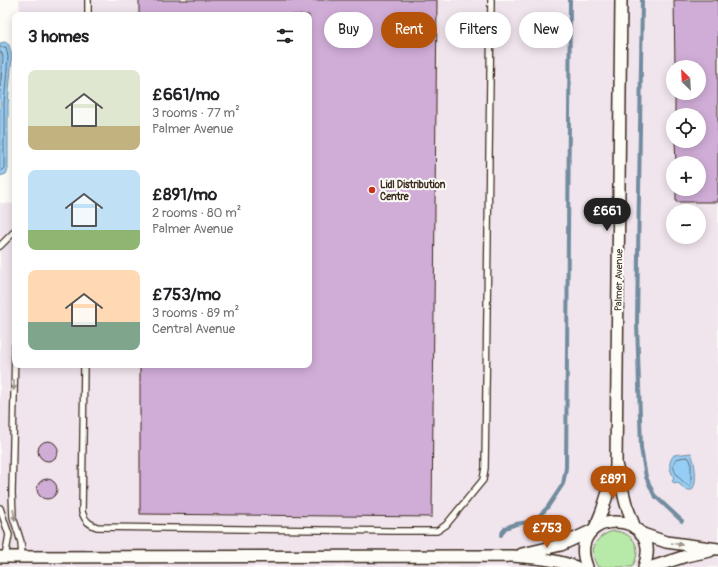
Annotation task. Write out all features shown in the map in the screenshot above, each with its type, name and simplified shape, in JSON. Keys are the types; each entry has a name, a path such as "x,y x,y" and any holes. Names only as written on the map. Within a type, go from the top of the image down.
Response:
{"street":[{"name":"Palmer Avenue","path":"616,464 621,0"},
{"path":"586,567 583,553 584,545 594,529 602,511 616,464"},
{"path":"616,464 624,499 638,530 645,541 647,560 644,567"},
{"path":"512,556 561,545 608,522 615,521 629,524 638,530 666,542 718,549"},
{"path":"652,567 686,556 718,549"},
{"path":"2,557 512,556 568,564 576,567"}],"lane":[{"path":"88,0 88,12"},
{"path":"84,368 82,512 85,519 90,524 97,527 392,531 437,531 446,525 483,480 485,468 491,0"},
{"path":"0,246 12,234"},
{"path":"15,368 12,493 13,517 21,542 22,557"},
{"path":"0,508 9,535 2,557"}],"shaded area":[{"path":"19,0 718,0 718,567 0,567 0,203 12,204 12,368 312,368 312,12 20,12"}],"green space":[{"path":"614,531 627,535 635,543 637,554 632,567 598,567 595,561 593,549 595,544 602,536"}],"water":[{"path":"5,42 9,45 12,56 8,104 8,169 6,174 0,176 0,43"},
{"path":"691,453 695,467 695,482 692,490 686,490 677,482 674,483 672,481 674,479 670,469 670,461 674,455"}],"building":[{"name":"Lidl Distribution Centre","path":"139,0 437,0 437,12 381,12 381,48 437,48 432,517 140,514 140,368 312,368 312,12 139,12"},
{"path":"674,0 718,0 718,202 676,202 676,196 706,196 706,156 676,156 675,148 706,148 706,108 675,108 675,100 706,100 706,60 675,60"},
{"path":"44,441 52,441 58,447 58,455 52,461 44,461 38,455 38,447"},
{"path":"43,479 51,479 57,485 57,493 51,499 43,499 37,493 37,485"}],"waterway":[{"path":"501,535 505,528 516,524 534,521 547,508 563,484 566,468 570,0"},
{"path":"642,0 637,322 641,448 646,477 654,495 682,521"}],"place":[{"name":"Lidl Distribution Centre","path":"372,190"}]}
